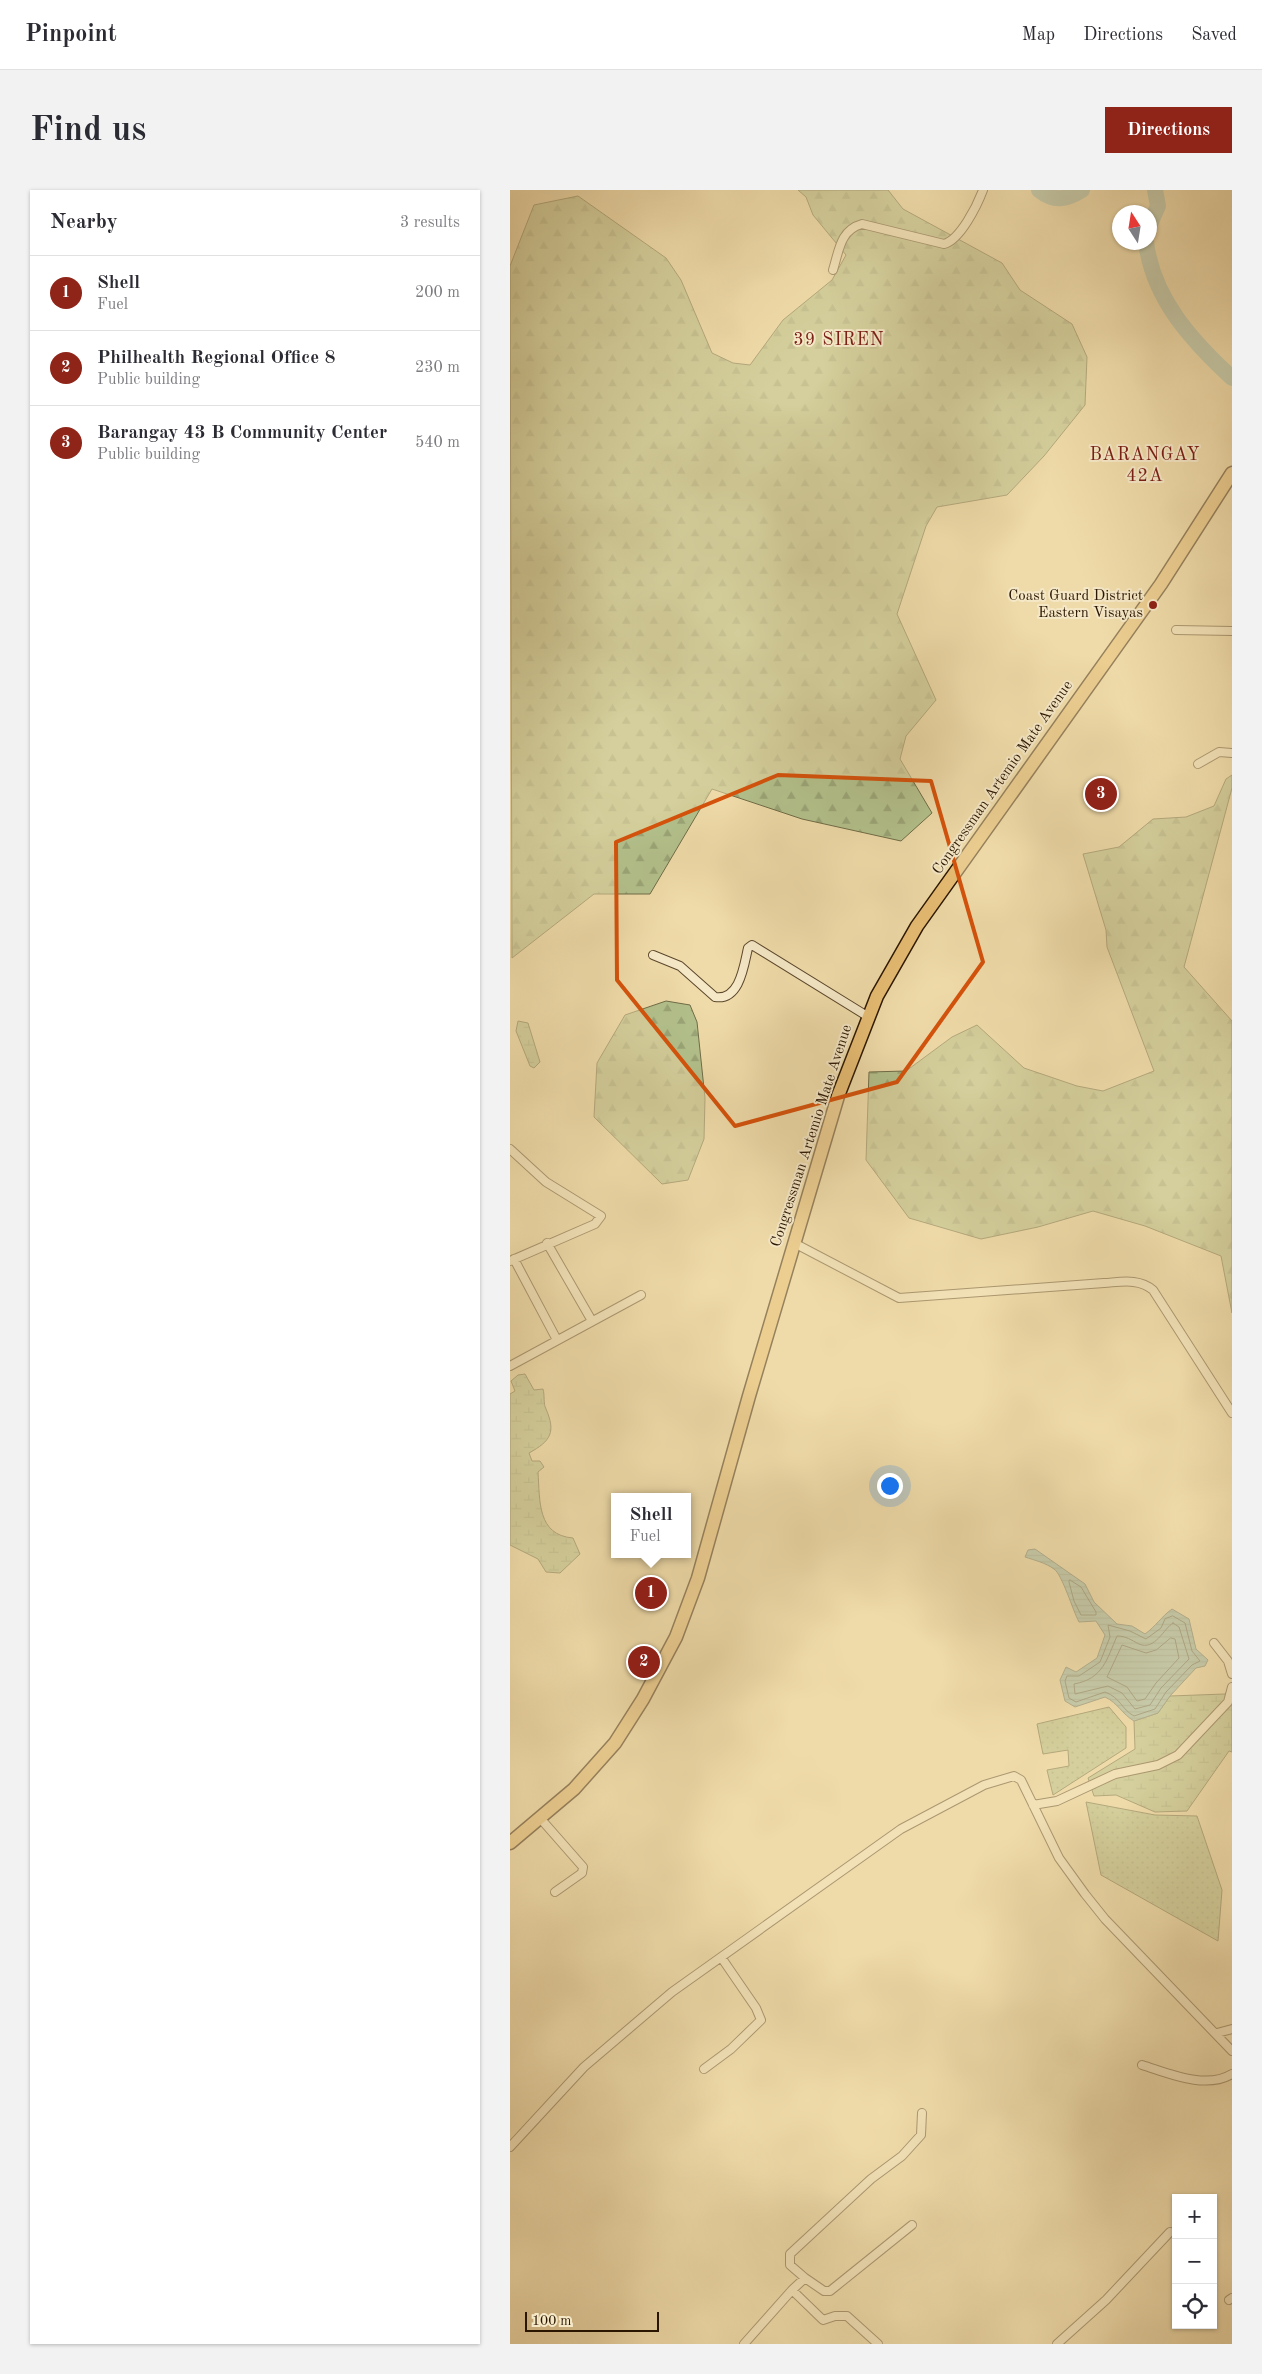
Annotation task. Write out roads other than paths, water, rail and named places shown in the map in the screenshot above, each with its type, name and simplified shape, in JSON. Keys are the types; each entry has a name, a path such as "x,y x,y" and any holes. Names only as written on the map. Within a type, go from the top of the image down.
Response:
{"main road":[{"name":"Congressman Artemio Mate Avenue","path":"510,1843 574,1789 615,1743 643,1699 676,1638 698,1578 794,1244 843,1082 868,1016 885,981 917,926 1161,584 1232,473"}],"street":[{"path":"833,270 844,235 852,227 862,224 944,244 951,242 958,236 983,190"},
{"path":"1176,630 1232,631"},
{"path":"1198,764 1219,752 1232,753"},
{"path":"653,955 680,966 715,996 720,998 726,996 738,984 748,946 752,945 868,1016"},
{"path":"510,1149 546,1182 601,1216 595,1224 547,1243 512,1260 557,1340"},
{"path":"547,1243 592,1321"},
{"path":"794,1244 899,1298 1135,1281 1145,1284 1153,1290 1232,1413"},
{"path":"510,1366 641,1296"},
{"path":"1214,1642 1228,1661 1232,1674"},
{"path":"1033,1805 1056,1801 1116,1774 1158,1765 1178,1755 1228,1702 1232,1687"},
{"path":"510,2147 584,2067 672,1992 901,1829 1004,1777 1014,1776 1021,1780 1059,1858 1105,1919 1217,2033 1232,2051"},
{"path":"540,1818 583,1867 582,1873 555,1892"},
{"path":"704,2069 753,2029 761,2017 720,1957"},
{"path":"1217,2033 1232,2029"},
{"path":"1142,2065 1178,2077 1212,2081 1232,2074"},
{"path":"912,2225 830,2291 824,2291 790,2265 790,2254 871,2179 902,2156 921,2135 922,2113"},
{"path":"1056,2344 1106,2300 1170,2232"},
{"path":"744,2344 805,2278"},
{"path":"792,2290 823,2320 842,2315 847,2316 878,2344"}],"water":[{"path":"1035,1549 1085,1584 1094,1602 1117,1624 1132,1626 1145,1634 1172,1609 1189,1619 1196,1649 1208,1660 1205,1666 1196,1668 1170,1696 1158,1713 1134,1721 1105,1697 1075,1707 1065,1701 1060,1680 1066,1667 1076,1672 1097,1658 1105,1635 1096,1621 1079,1622 1060,1578 1054,1569 1044,1563 1025,1557 1028,1550"}],"waterway":[{"path":"1039,190 1055,198 1065,198 1082,190"},
{"path":"1155,190 1157,208"},
{"path":"1148,250 1157,282 1177,318 1189,334 1232,378"}],"place":[{"name":"Coast Guard District Eastern Visayas","path":"1153,605"},
{"name":"Barangay 43 B Community Center","path":"1101,794"},
{"name":"Shell","path":"651,1593"},
{"name":"Philhealth Regional Office 8","path":"644,1662"}],"district":[{"name":"39 SIREN","path":"839,340"},
{"name":"BARANGAY 42A","path":"1145,465"}]}
